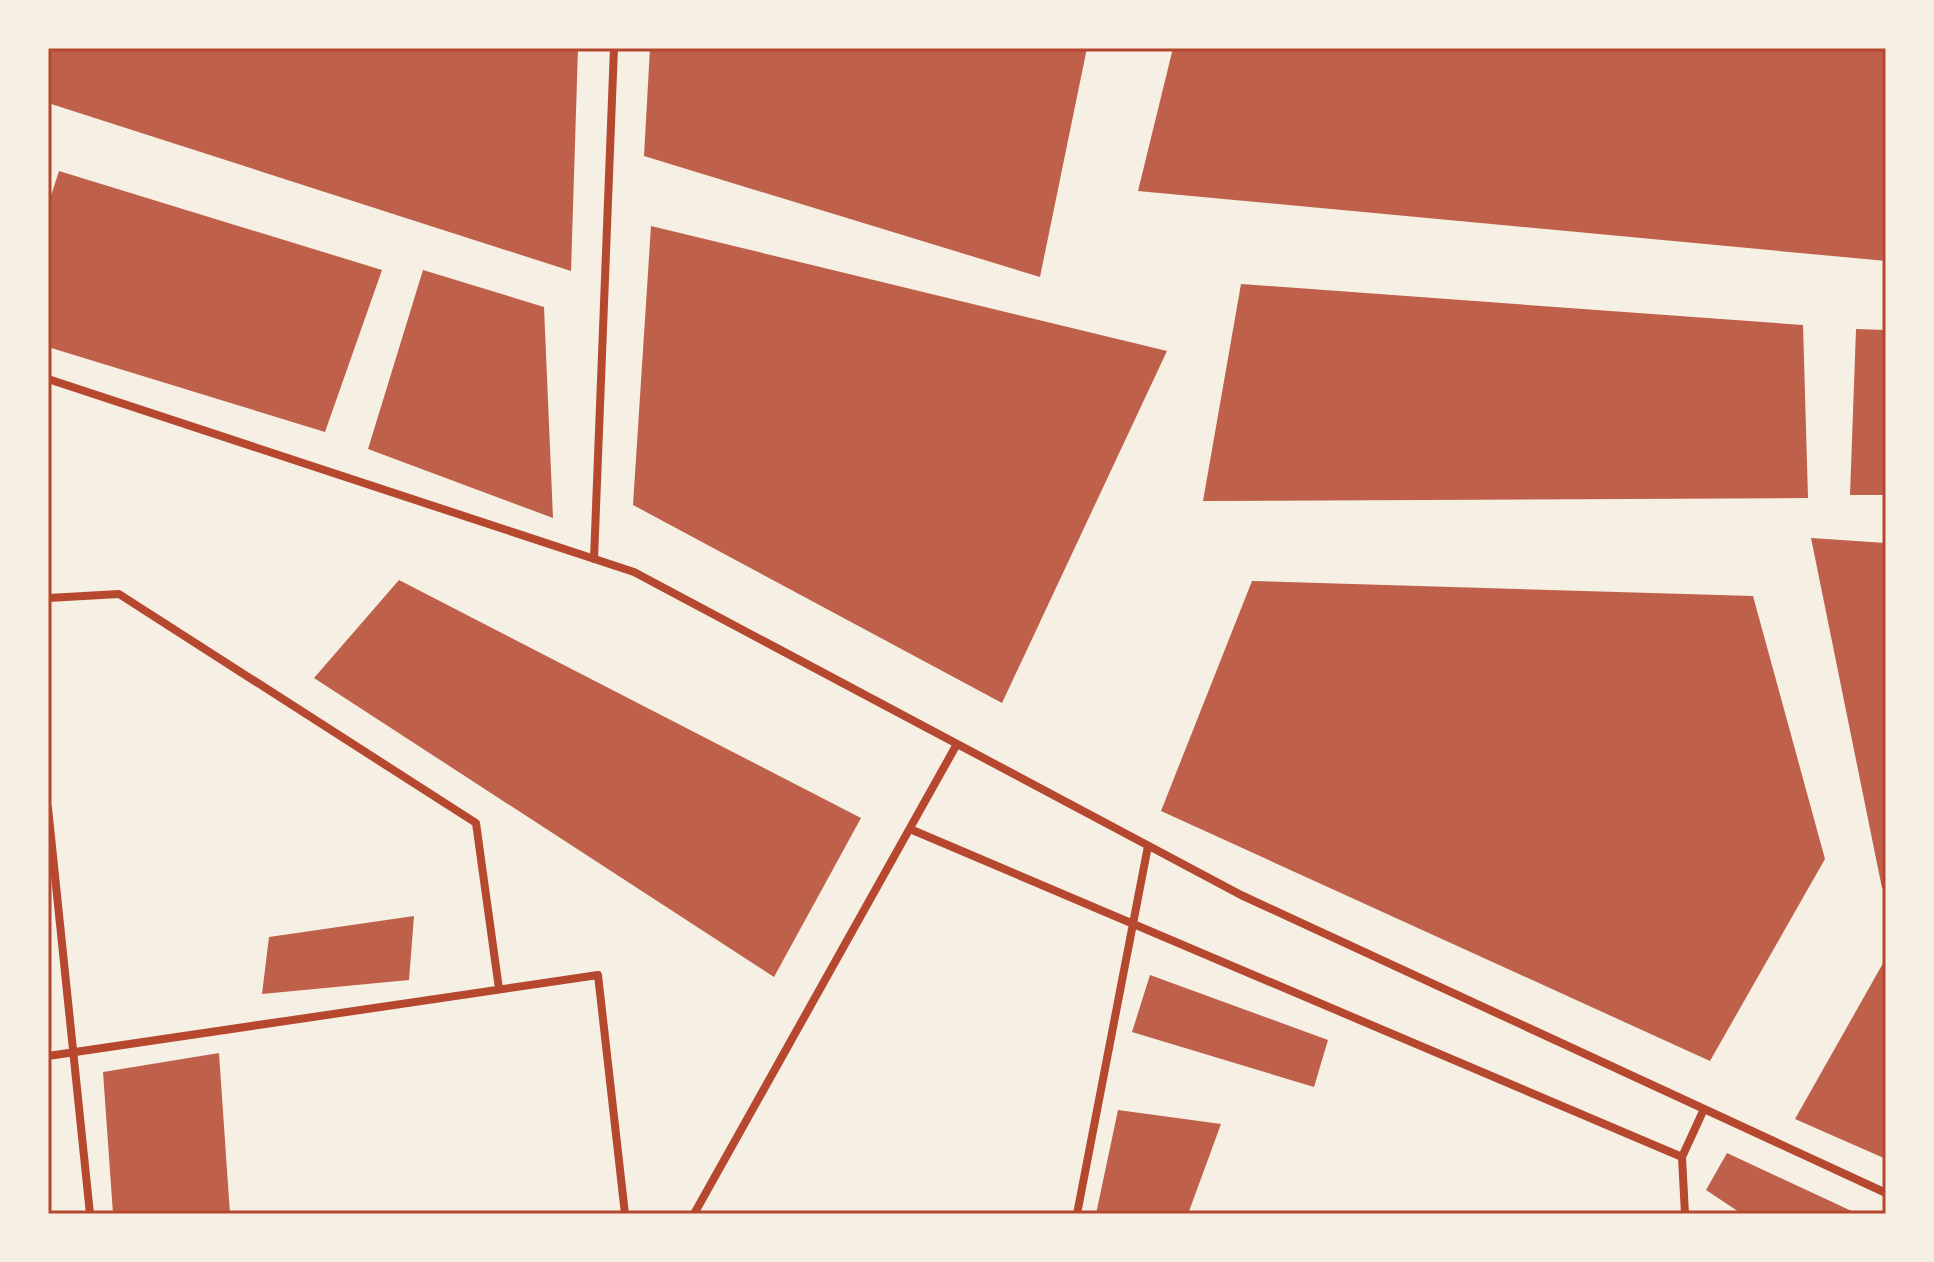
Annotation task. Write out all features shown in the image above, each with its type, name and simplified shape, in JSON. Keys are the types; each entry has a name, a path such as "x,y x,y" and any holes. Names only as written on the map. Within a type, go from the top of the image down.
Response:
{"street":[{"path":"594,559 614,48"},
{"path":"48,379 634,572 1241,895 1886,1193"},
{"path":"48,598 119,594 476,823 499,989"},
{"path":"694,1214 957,744"},
{"path":"48,808 90,1214"},
{"path":"910,829 1682,1157"},
{"path":"1077,1214 1148,846"},
{"path":"48,1056 598,975 625,1214"},
{"path":"1685,1214 1682,1157 1704,1109"}],"building":[{"path":"48,48 578,48 571,271 48,103"},
{"path":"650,48 1087,48 1040,277 644,156"},
{"path":"1173,48 1886,48 1886,261 1138,191"},
{"path":"59,171 382,270 325,432 48,347 48,205"},
{"path":"651,226 1167,351 1002,703 633,505"},
{"path":"423,270 544,307 553,518 368,449"},
{"path":"1241,284 1803,325 1808,498 1203,501"},
{"path":"1856,329 1886,330 1886,495 1850,495"},
{"path":"1811,538 1886,543 1886,890 1882,888"},
{"path":"399,580 861,818 774,977 314,678"},
{"path":"1252,581 1753,596 1825,859 1710,1061 1161,811"},
{"path":"414,916 409,980 262,994 269,937"},
{"path":"1886,958 1886,1159 1795,1119"},
{"path":"1150,975 1328,1040 1314,1087 1132,1032"},
{"path":"219,1053 230,1214 113,1214 103,1072"},
{"path":"1118,1110 1221,1124 1188,1214 1096,1214"},
{"path":"1727,1153 1858,1214 1742,1214 1706,1190"}]}
